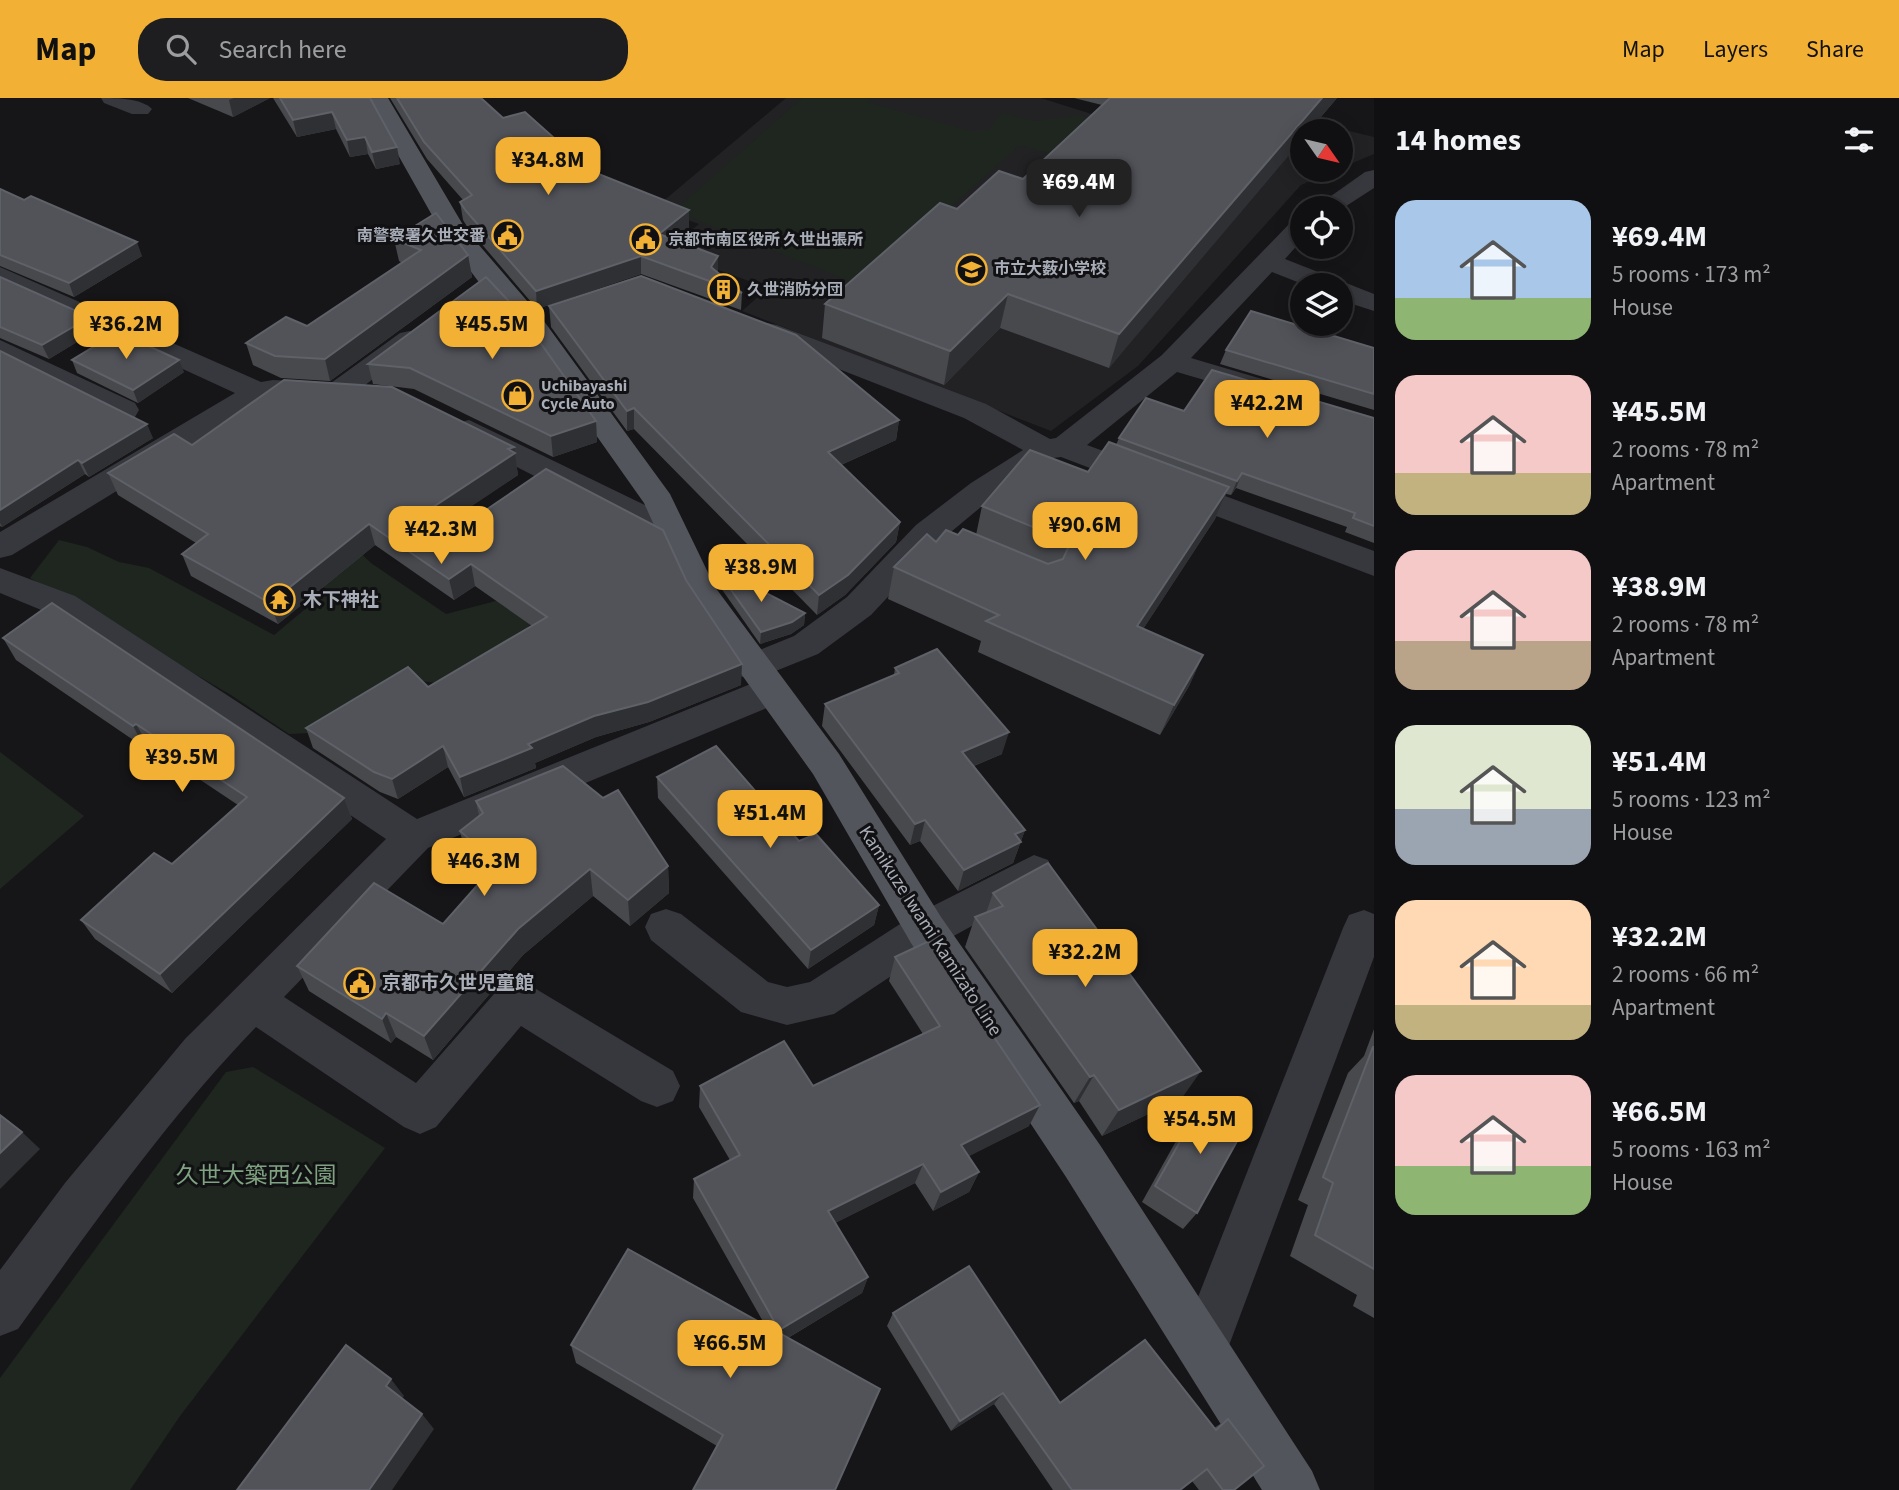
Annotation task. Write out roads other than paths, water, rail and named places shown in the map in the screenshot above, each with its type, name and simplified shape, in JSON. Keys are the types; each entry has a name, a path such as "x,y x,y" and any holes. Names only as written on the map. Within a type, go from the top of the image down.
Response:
{"main road":[{"name":"Kamikuze Iwami Kamizato Line","path":"377,98 455,233 480,287 544,319 659,501 670,531 701,592 826,764 926,930 1083,1161 1293,1490"}],"street":[{"path":"112,98 140,109"},
{"path":"1345,196 1374,177"},
{"path":"0,1311 82,1200 201,1053 414,838 762,679 859,606 928,533 982,490 1055,448 1172,361 1290,237"},
{"path":"1267,261 1298,273"},
{"path":"6,284 87,352 124,410"},
{"path":"1353,295 1374,303"},
{"path":"340,391 437,319"},
{"path":"744,323 975,411 1055,448 1374,564"},
{"path":"0,349 87,352 258,392"},
{"path":"1172,361 1286,396"},
{"path":"0,547 258,392 273,389 382,395"},
{"path":"440,416 540,479 670,531"},
{"path":"928,533 965,549"},
{"path":"0,580 63,605 414,838"},
{"path":"666,927 756,998 787,1006 819,1000 926,930 1034,872"},
{"path":"1203,1348 1364,928"},
{"path":"252,1000 420,1112 516,1000 657,1086"}],"place":[{"name":"南警察署久世交番","path":"508,236"},
{"name":"京都市南区役所 久世出張所","path":"645,240"},
{"name":"市立大薮小学校","path":"971,269"},
{"name":"久世消防分団","path":"724,290"},
{"name":"Uchibayashi Cycle Auto","path":"518,395"},
{"name":"木下神社","path":"280,600"},
{"name":"京都市久世児童館","path":"359,983"}],"park label":[{"name":"久世大築西公園","path":"256,1175"}]}
